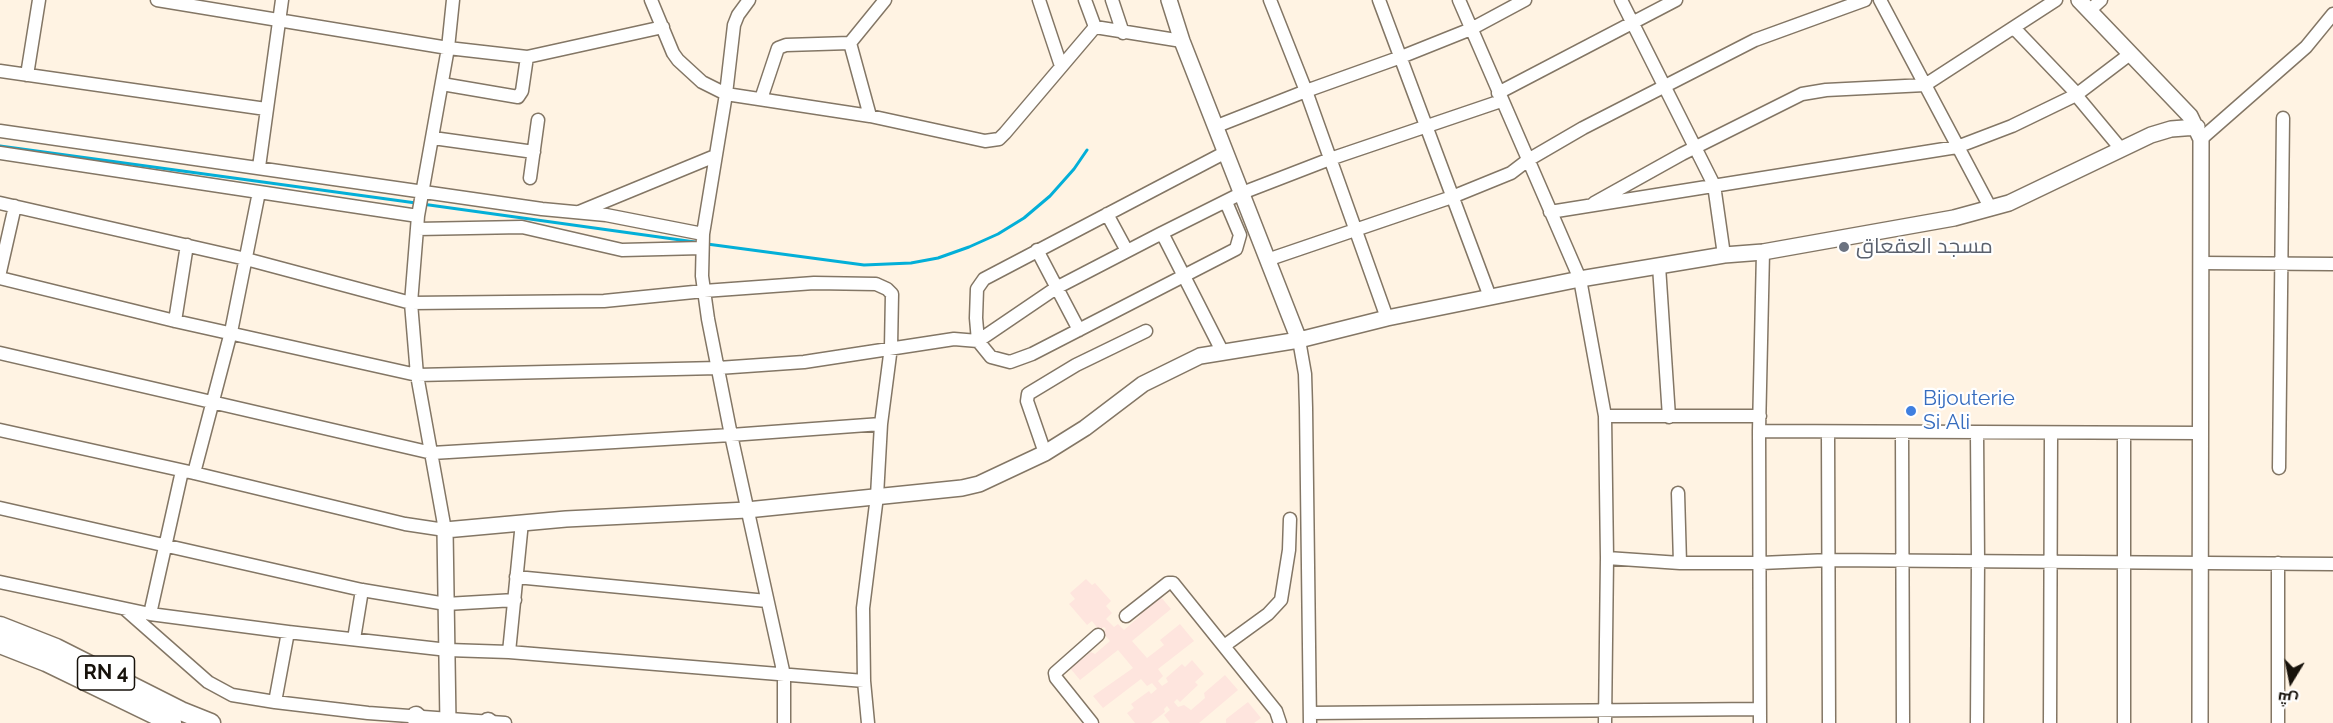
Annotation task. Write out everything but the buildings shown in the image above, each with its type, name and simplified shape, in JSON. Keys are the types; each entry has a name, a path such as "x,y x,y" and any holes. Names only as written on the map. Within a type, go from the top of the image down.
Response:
{"main road":[{"name":"RN 4","path":"0,626 56,648 181,711 211,723"},
{"name":"RN 4","path":"0,644 46,662 172,723"}],"street":[{"path":"27,75 39,0"},
{"path":"157,0 448,48 527,57 663,27"},
{"path":"259,167 282,0"},
{"path":"449,721 445,530 417,375 411,303 418,216 448,48 453,0"},
{"path":"651,0 678,60 702,82 726,94 870,116 985,141 993,141 1005,133 1095,27"},
{"path":"749,0 734,25 726,94 703,234 704,291 731,435 784,675 784,723"},
{"path":"761,99 778,48 786,45 850,43 885,0"},
{"path":"1039,0 1061,66"},
{"path":"1085,0 1095,27"},
{"path":"1112,0 1123,33"},
{"path":"1169,0 1182,41 1299,340 1305,386 1310,718 1449,718 1605,709 1760,709"},
{"path":"1270,0 1306,91 1388,318"},
{"path":"1379,0 1490,297"},
{"path":"1459,0 1580,279 1605,416 1607,558 1605,723"},
{"path":"1217,126 1471,29 1525,0"},
{"path":"1621,0 1714,185 1724,255"},
{"path":"0,278 176,321 417,375 718,368 804,362 954,339 978,341 1056,288 1242,193 1330,159 1426,127 1500,97 1632,22 1676,0"},
{"path":"1267,260 1452,197 1511,173 1528,160 1755,40 1865,0"},
{"path":"1881,0 1991,209"},
{"path":"1586,207 1770,109 1810,92 1925,85 2056,0"},
{"path":"2090,3 2130,54 2190,116 2199,133 2200,723"},
{"path":"0,430 405,524 445,530 522,522 747,510 962,488 979,484 1045,453 1085,428 1143,384 1200,356 1299,340 1388,318 1580,279 1724,255 1762,252 1954,218 1991,209 2161,132 2199,133 2306,46 2333,14"},
{"path":"1095,27 1182,41"},
{"path":"2014,28 2077,95 2121,150"},
{"path":"850,43 870,116"},
{"path":"1550,212 1957,147 2012,126 2077,95 2130,54"},
{"path":"442,84 518,97 522,93 527,57"},
{"path":"0,71 266,109"},
{"path":"2279,468 2283,118"},
{"path":"530,178 538,120"},
{"path":"0,131 424,192 606,215 703,234"},
{"path":"433,138 534,152"},
{"path":"1226,152 1001,268 984,279 977,289 978,341 991,357 1010,362 1032,354 1236,249 1240,236 1226,202"},
{"path":"0,153 418,216"},
{"path":"578,213 715,156"},
{"path":"150,614 165,546 213,402 231,332 259,192"},
{"path":"0,203 246,259 411,303 604,301 814,283 876,284 887,289 892,294 891,347 881,424 877,496 863,608 864,681 868,723"},
{"path":"0,272 15,206"},
{"path":"1107,214 1127,251"},
{"path":"417,229 522,227 622,250 702,248"},
{"path":"1162,233 1222,351"},
{"path":"176,321 187,245"},
{"path":"1037,250 1079,330"},
{"path":"1760,723 1759,431 1762,252"},
{"path":"2201,263 2333,264"},
{"path":"1659,266 1669,417"},
{"path":"1045,453 1027,401 1028,394 1076,365 1146,331"},
{"path":"0,353 432,453 881,424"},
{"path":"1605,416 1760,416"},
{"path":"1759,431 2200,434"},
{"path":"1902,432 1903,723"},
{"path":"1828,433 1829,723"},
{"path":"2124,433 2124,723"},
{"path":"1977,434 1977,723"},
{"path":"2050,723 2051,434"},
{"path":"1678,493 1680,563"},
{"path":"0,508 362,591 447,604 515,600"},
{"path":"1224,646 1268,614 1281,600 1287,570 1290,519"},
{"path":"509,652 522,522"},
{"path":"1607,558 1680,563 1761,564 1829,560 2333,564"},
{"path":"2278,563 2278,723"},
{"path":"516,577 767,601"},
{"path":"0,582 150,614 288,632 448,650 509,652 864,681"},
{"path":"1126,616 1168,583 1172,583 1276,711 1280,723"},
{"path":"354,639 362,591"},
{"path":"124,608 218,689 232,695 417,719 494,723"},
{"path":"275,702 288,632"},
{"path":"1092,723 1056,678 1055,673 1098,635"}],"shaded area":[{"path":"1086,579 1092,585 1095,583 1111,601 1106,606 1112,613 1106,619 1114,627 1118,624 1124,630 1140,616 1141,611 1160,596 1171,609 1132,641 1147,658 1164,645 1160,640 1180,624 1194,641 1158,669 1163,676 1158,681 1162,686 1168,682 1166,678 1182,664 1185,667 1192,660 1204,674 1195,682 1198,685 1180,702 1177,699 1174,702 1178,707 1184,705 1191,710 1205,698 1204,693 1225,675 1238,690 1199,723 1170,723 1164,715 1170,710 1167,706 1164,709 1165,712 1151,723 1135,723 1127,713 1134,708 1131,704 1149,691 1151,694 1157,689 1152,683 1147,686 1141,679 1103,708 1093,696 1133,668 1118,650 1080,680 1070,668 1091,652 1095,654 1110,641 1102,632 1106,629 1104,627 1099,630 1092,621 1087,625 1069,604 1075,599 1070,593"},
{"path":"1248,702 1261,718 1254,723 1226,723 1226,719"}],"waterway":[{"path":"0,146 416,203"},
{"path":"707,244 864,265 911,263 938,258 998,234 1024,218 1050,196 1087,150"},
{"path":"422,204 695,242"}],"place":[{"name":"مسجد العقعاق","path":"1844,247"},
{"name":"Bijouterie Si Ali","path":"1911,411"}]}
